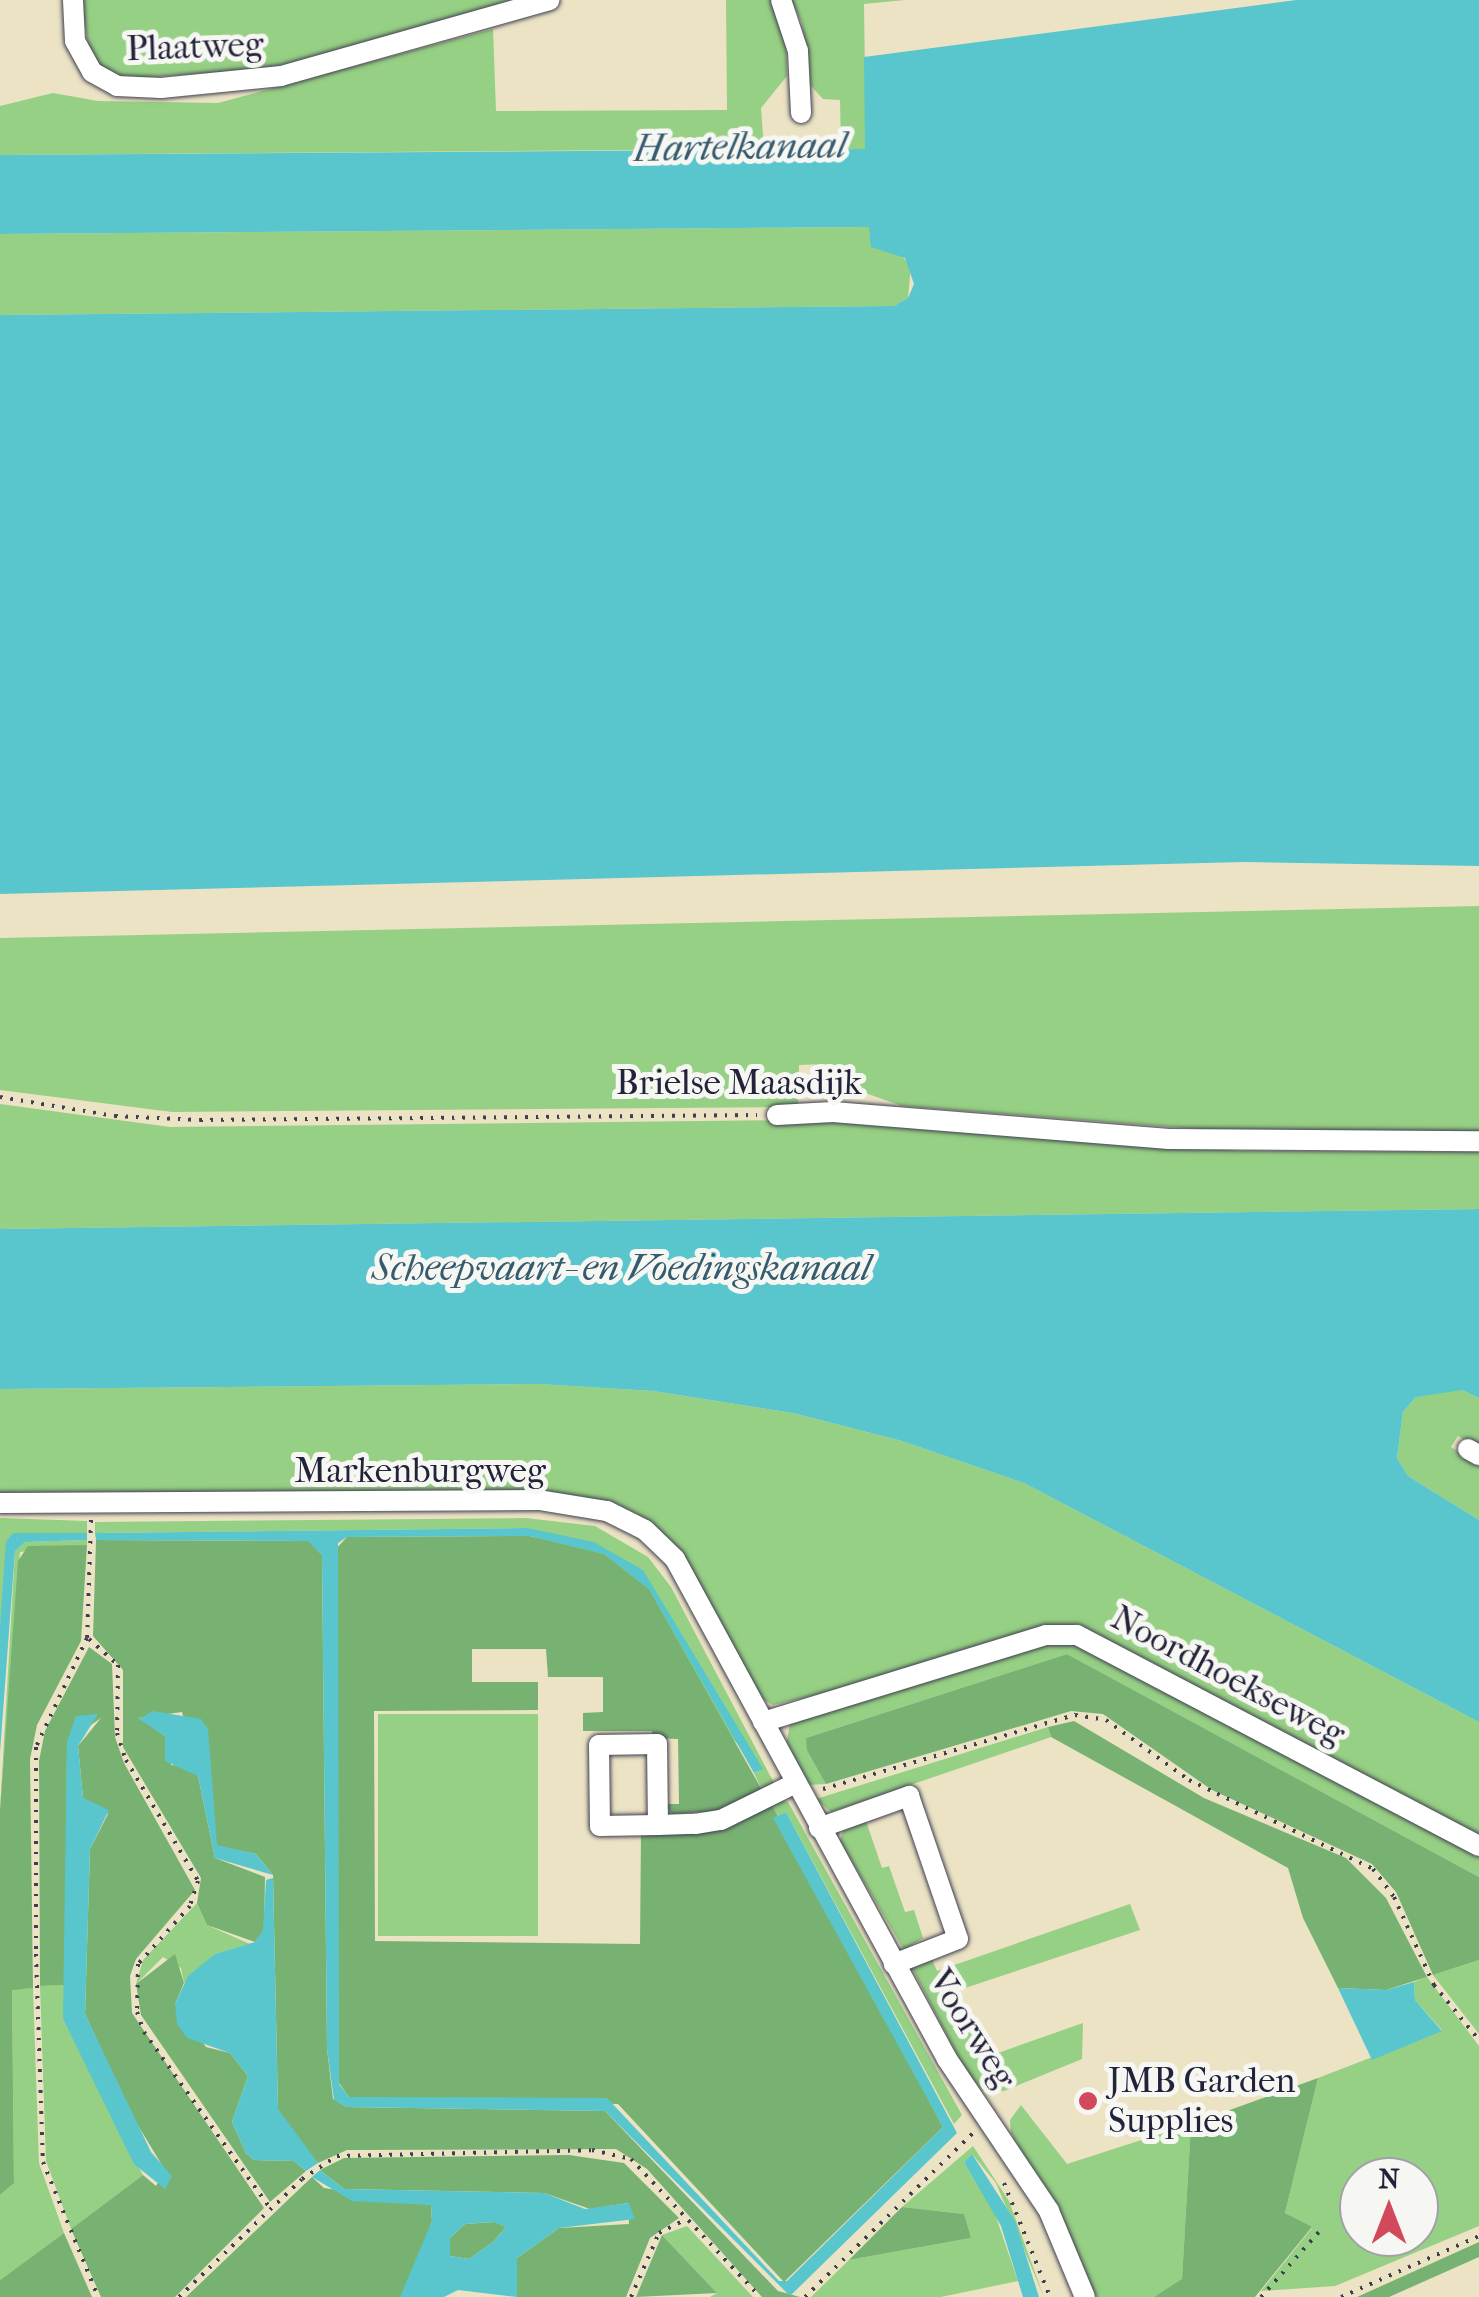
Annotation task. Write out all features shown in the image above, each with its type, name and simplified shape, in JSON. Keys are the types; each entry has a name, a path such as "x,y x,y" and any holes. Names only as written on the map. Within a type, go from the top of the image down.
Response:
{"street":[{"name":"Plaatweg","path":"73,0 75,42 92,72 118,86 162,88 281,76 549,0"},
{"path":"781,0 798,51 801,113"},
{"name":"Brielse Maasdijk","path":"777,1115 832,1112 1187,1139 1479,1141"},
{"name":"Markenburgweg","path":"0,1503 538,1500 607,1511 645,1530 675,1559 798,1790"},
{"name":"Noordhoekseweg","path":"762,1722 1046,1635 1076,1635 1479,1846"},
{"path":"658,1825 657,1744 600,1745 600,1826 658,1825 721,1820 798,1790"},
{"name":"Voorweg","path":"798,1790 947,2059 1049,2211 1084,2297"},
{"path":"819,1828 909,1796 958,1939 894,1964"}],"path":[{"name":"Brielse Maasdijk","path":"0,1097 115,1116 200,1120 777,1115"},
{"path":"91,1524 88,1638 36,1748 36,1954 43,2162 98,2297"},
{"path":"88,1638 118,1665 121,1748 198,1882 190,1906 138,1964 137,2012 144,2032 270,2208"},
{"path":"798,1790 1088,1713 1227,1802 1373,1869 1394,1897 1434,1985 1479,2040"},
{"name":"Voorweg","path":"806,2297 973,2133 982,2146"},
{"path":"179,2297 270,2208 337,2156 592,2150 631,2159 760,2297"},
{"path":"999,2171 1050,2297"},
{"path":"631,2297 658,2233 687,2220"},
{"path":"1262,2297 1319,2232"},
{"path":"1341,2297 1479,2236"}],"green space":[{"path":"81,0 517,0 279,68 123,79 102,68 89,50"},
{"path":"726,0 773,0 786,41 787,76 761,108 764,149 0,155 0,106 53,93 98,101 218,103 493,29 496,111 727,110"},
{"path":"791,0 905,0 864,4 866,149 841,149 840,100 823,99 810,85 802,23"},
{"path":"870,227 911,265 908,298 894,306 0,315 0,234"},
{"path":"1479,906 1479,1133 1249,1133 902,1106 857,1090 841,1077 839,1066 828,1064 799,1065 798,1107 172,1112 0,1090 0,938"},
{"path":"0,1104 170,1127 796,1120 1242,1151 1479,1152 1479,1209 0,1229"},
{"path":"539,1384 653,1391 793,1413 902,1441 1024,1483 1479,1722 1479,1841 1090,1631 773,1705 760,1698 699,1592 614,1507 0,1494 0,1389"},
{"path":"1436,1389 1462,1390 1479,1398 1479,1448 1458,1436 1451,1447 1479,1465 1479,1520 1408,1476 1397,1458 1403,1412 1416,1397"},
{"path":"0,1518 87,1521 87,1533 13,1533 0,1625"},
{"path":"526,1518 595,1526 648,1557 671,1587 774,1783 762,1790 754,1773 762,1769 527,1528 95,1533 95,1522"},
{"path":"530,1536 604,1554 649,1589 762,1790 718,1811 672,1814 663,1804 679,1804 678,1739 653,1738 652,1731 583,1731 583,1713 603,1712 603,1677 548,1677 546,1649 472,1649 472,1682 538,1682 538,1710 374,1711 375,1941 640,1944 641,1831 770,1802 943,2127 784,2282 618,2104 349,2097 339,2083 334,1551 347,1537"},
{"path":"87,1540 87,1545 20,1552 0,1810 15,1551 25,1542"},
{"path":"96,1540 309,1541 322,1555 327,2049 333,2099 347,2107 605,2111 778,2291 800,2297 762,2297 647,2169 616,2149 347,2150 318,2163 310,2155 278,2110 273,1875 256,1854 217,1846 182,1712 139,1718 165,1736 171,1765 186,1766 198,1776 215,1858 265,1877 264,1930 255,1942 207,1925 197,1903 201,1878 123,1747 123,1670 93,1636"},
{"path":"87,1545 81,1641 37,1725 30,1759 33,1988 12,1990 14,2183 0,2195 0,1810 18,1561 28,1546"},
{"path":"1056,1639 1085,1643 1479,1854 1479,1877 1067,1654 806,1738 826,1784 807,1785 786,1745 790,1724"},
{"path":"89,1647 112,1664 115,1737 124,1763 195,1890 136,1959 130,1976 132,2013 264,2208 175,2297 101,2297 71,2229 143,2175 156,2186 165,2170 131,2114 85,2014 90,1849 108,1814 83,1798 78,1746 101,1718 67,1742 66,1985 40,1986 39,1761 45,1731"},
{"path":"1067,1654 1479,1877 1479,1960 1433,1975 1396,1892 1372,1864 1212,1790 1103,1714 1071,1711 826,1784 807,1750 806,1738"},
{"path":"378,1714 538,1714 538,1936 378,1936"},
{"path":"1074,1721 1204,1798 1346,1858 1386,1898 1427,1977 1386,1990 1338,1988 1303,1918 1288,1868 1051,1737 1048,1727"},
{"path":"1048,1727 1051,1737 831,1812 816,1799"},
{"path":"770,1802 788,1802 962,2115 954,2124 786,1812 777,1816"},
{"path":"866,1821 882,1868 889,1866 905,1912 914,1910 923,1938 904,1950 840,1841 844,1827"},
{"path":"197,1903 207,1925 250,1944 215,1954 184,1983 181,1968 163,1957 136,1984 143,1960"},
{"path":"1130,1904 1140,1930 956,1991 995,2054 1083,2023 1082,2059 1004,2091 983,2091 965,2070 912,1968 931,1957 937,1971"},
{"path":"175,1954 184,1983 175,2004 206,2047 230,2053 248,2076 232,2122 246,2153 254,2160 294,2161 306,2171 270,2202 141,2015 136,1984"},
{"path":"1479,1960 1479,2034 1433,1975"},
{"path":"1427,1977 1479,2046 1479,2226 1439,2243 1439,2157 1339,2157 1339,2257 1405,2257 1335,2286 1261,2291 1312,2228 1285,2213 1318,2078 1442,2030 1415,2000 1414,1982"},
{"path":"66,1985 63,2019 143,2175 71,2229 46,2161 40,1986"},
{"path":"33,1988 39,2163 64,2233 0,2280 0,2195 14,2183 12,1989"},
{"path":"1318,2078 1285,2213 1312,2227 1255,2297 1154,2297 1182,2279 1191,2124"},
{"path":"1021,2105 1067,2164 1191,2124 1182,2280 1154,2297 1094,2297 1071,2238 1011,2133 1010,2120"},
{"path":"973,2146 1009,2201 1044,2297 996,2183 972,2154 964,2162 995,2214 1018,2281 941,2297 811,2297 849,2260 971,2238 963,2214 902,2207"},
{"path":"569,2155 624,2163 679,2218 650,2238 626,2297 517,2297 512,2279 517,2258 559,2228 629,2224 628,2203 590,2209 544,2193 344,2189 320,2170 344,2158"},
{"path":"312,2177 324,2188 431,2205 432,2221 406,2291 400,2297 186,2297"},
{"path":"902,2207 964,2214 971,2238 849,2260"},
{"path":"495,2222 506,2227 493,2242 469,2259 450,2256 450,2238 465,2224"},
{"path":"687,2226 753,2297 710,2297 717,2293 662,2235"},
{"path":"64,2233 92,2297 0,2297 0,2280"},
{"path":"662,2235 717,2293 636,2297"},
{"path":"1479,2242 1479,2257 1389,2297 1357,2297"}],"water":[{"path":"1296,0 1479,0 1479,866 1244,862 0,894 0,315 894,306 908,298 914,284 905,258 871,247 869,227 0,234 0,155 865,149 864,57"},
{"name":"Scheepvaart- en Voedingskanaal","path":"1479,1209 1479,1398 1462,1390 1416,1397 1403,1412 1397,1458 1408,1476 1479,1520 1479,1722 1024,1483 902,1441 793,1413 653,1391 539,1384 0,1389 0,1229"},
{"path":"527,1528 594,1542 643,1570 763,1769 754,1773 649,1589 604,1554 530,1536 347,1537 338,1543 339,2084 349,2097 607,2098 779,2281 787,2281 943,2127 773,1818 786,1812 957,2133 790,2296 605,2111 347,2107 334,2100 327,2049 322,1555 308,1541 96,1540 95,1533"},
{"path":"13,1533 87,1533 87,1540 25,1542 15,1551 0,1752 0,1625 6,1542"},
{"path":"153,1711 201,1719 208,1729 217,1845 256,1854 273,1875 215,1858 198,1776 165,1761 165,1736 139,1719"},
{"path":"98,1714 78,1746 83,1798 109,1810 90,1849 85,2014 151,2152 172,2176 165,2189 134,2164 63,2019 67,1742 76,1716"},
{"path":"273,1878 278,2109 318,2163 306,2171 294,2161 254,2160 246,2153 232,2122 248,2076 230,2053 187,2038 177,2024 175,2004 188,1976 215,1954 255,1942 263,1930 266,1880"},
{"path":"1414,1982 1415,2000 1442,2031 1372,2060 1338,1988 1386,1990"},
{"path":"972,2154 1015,2221 1039,2297 1023,2297 1001,2226 964,2162"},
{"path":"320,2170 344,2189 544,2193 585,2209 629,2203 635,2219 559,2228 517,2258 517,2297 458,2290 444,2297 400,2297 432,2221 431,2205 352,2201 312,2177","holes":["494,2222 506,2227 469,2259 450,2256 450,2238 465,2224"]}],"place":[{"name":"JMB Garden Supplies","path":"1088,2101"}],"water label":[{"name":"Hartelkanaal","path":"740,147"}]}
